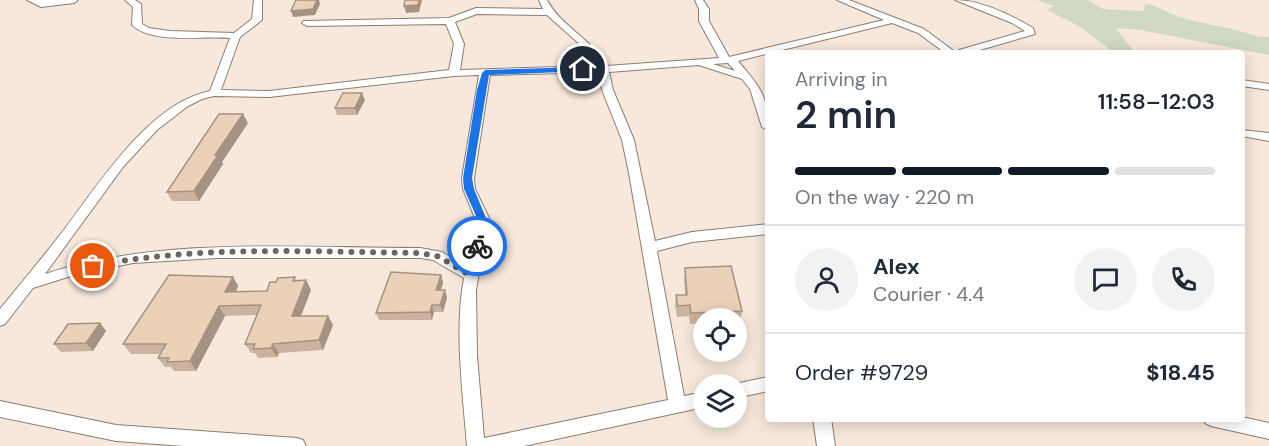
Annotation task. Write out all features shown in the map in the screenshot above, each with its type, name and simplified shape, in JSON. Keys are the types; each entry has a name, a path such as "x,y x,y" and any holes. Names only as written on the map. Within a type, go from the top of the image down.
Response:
{"street":[{"path":"31,0 41,4 74,0"},
{"path":"129,0 138,6 137,25 152,33 208,33 236,36"},
{"path":"214,93 236,36 256,20 258,0"},
{"path":"699,0 704,9 704,21 728,60 756,88 765,110"},
{"path":"841,0 921,31 947,50"},
{"path":"959,0 1015,21 1030,30 1030,34 970,50"},
{"path":"307,23 450,21 476,11 545,6 555,21 587,43 603,69 608,92 627,138 665,356 678,406"},
{"path":"770,50 894,20"},
{"path":"450,21 459,44 454,73"},
{"path":"0,320 30,284 119,164 153,128 184,104 199,96 214,93 269,94 454,73 603,69 728,60 765,51"},
{"path":"694,62 745,77"},
{"path":"476,446 469,356 470,275 482,218 469,189 468,178 485,73"},
{"path":"1245,83 1269,87"},
{"path":"1245,133 1269,137"},
{"path":"648,248 692,237 765,229"},
{"path":"30,284 73,270 133,258 217,253 420,253 437,256 470,275"},
{"path":"747,389 765,385"},
{"path":"483,446 693,402"},
{"path":"0,409 116,433 297,446"},
{"path":"1246,419 1269,431"},
{"path":"823,422 826,446"}],"green space":[{"path":"1037,0 1087,0 1103,9 1144,11 1145,4 1187,19 1255,36 1269,37 1269,55 1141,30 1116,28 1132,50 1110,50 1081,27 1047,10 1053,6"}],"building":[{"path":"296,0 317,0 313,9 291,11"},
{"path":"405,0 419,0 418,5 404,6"},
{"path":"343,93 362,93 355,108 335,108"},
{"path":"219,114 243,114 194,191 167,192"},
{"path":"731,266 741,308 693,308 693,313 691,313 690,305 678,306 676,295 687,295 685,268"},
{"path":"391,272 441,275 436,290 445,290 440,305 432,305 430,312 376,313"},
{"path":"169,275 233,277 225,292 267,291 270,282 276,282 278,278 295,277 293,281 306,280 292,316 328,316 319,340 273,344 271,348 253,349 255,344 245,344 261,305 219,306 190,361 167,362 169,358 158,358 166,344 123,344"},
{"path":"100,323 86,343 54,344 68,324"}],"way so far":[{"path":"93,266 133,258 217,253 420,253 437,256 470,275 477,246"}],"route":[{"path":"477,246 482,218 473,202 468,178 485,73 583,69"}]}
